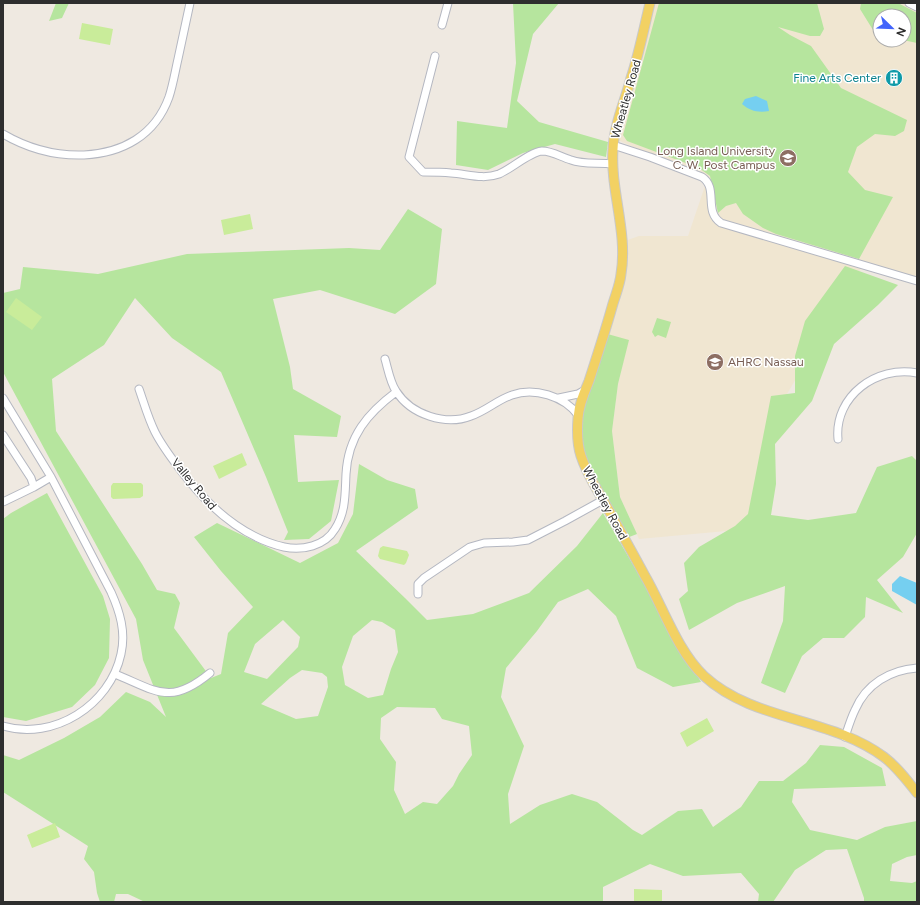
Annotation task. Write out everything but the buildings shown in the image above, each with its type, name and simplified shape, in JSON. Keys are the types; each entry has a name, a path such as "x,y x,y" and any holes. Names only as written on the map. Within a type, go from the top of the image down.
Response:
{"main road":[{"name":"Wheatley Road","path":"650,3 639,52 613,145 613,164 622,242 622,274 580,403 577,437 581,457 589,477 647,578 682,646 696,667 724,691 747,702 856,741 883,756 904,776 917,793"}],"street":[{"path":"3,134 30,147 51,152 75,155 111,152 128,145 139,138 149,129 160,115 168,99 190,3"},
{"path":"442,25 448,3"},
{"path":"909,3 917,7"},
{"path":"435,56 409,157 423,172 451,173 484,177 498,174 525,158 541,151 561,155 570,160 589,164 601,162 613,164"},
{"path":"613,145 650,157 707,180 710,185 712,214 716,220 721,223 917,281"},
{"path":"385,360 396,392 422,414 434,418 449,420 471,416 503,398 517,393 538,393 559,398 578,415"},
{"path":"838,439 837,432 839,420 845,405 855,392 864,384 888,372 917,372"},
{"name":"Valley Road","path":"139,389 153,428 162,444 188,481 205,501 225,518 261,540 292,549 300,549 316,544 324,540 335,530 344,507 349,452 362,425 372,412 396,392"},
{"path":"559,398 578,394 585,390"},
{"path":"3,398 51,477 117,605 121,619 123,644 115,674 100,696 88,708 68,720 41,728 18,729 3,726"},
{"path":"3,435 31,478 34,487"},
{"path":"3,502 51,477"},
{"path":"418,594 418,584 420,582 470,547 484,543 528,540 603,500"},
{"path":"845,737 855,709 865,693 872,686 886,675 898,671 917,668"},
{"path":"115,674 161,693 173,693 187,689 198,683 210,673"}],"shaded area":[{"path":"655,3 917,3 917,281 863,265 774,416 748,529 639,539 620,497 612,431 618,384 628,341 604,333 620,282 622,242 639,236 688,236 707,180 618,140"}],"green space":[{"path":"56,3 69,3 62,18 49,21"},
{"path":"513,3 559,3 533,34 517,101 539,122 608,142 606,157 555,144 523,153 488,170 456,165 457,121 507,128 516,63"},
{"name":"Long Island University C. W. Post Campus","path":"659,3 817,3 824,29 820,36 810,36 778,27 811,46 841,88 907,120 904,131 895,136 875,134 857,147 848,172 865,190 893,197 859,259 776,234 763,228 743,214 736,203 726,206 718,213 710,176 699,168 627,141 623,135"},
{"path":"861,3 898,3 908,8 872,8 872,28 860,9"},
{"path":"912,10 917,13 917,43 912,42"},
{"path":"82,23 113,29 110,45 79,39"},
{"path":"408,209 442,229 436,284 395,314 320,290 273,299 290,367 293,389 341,416 337,437 294,435 298,482 339,480 331,521 309,539 284,540 288,532 221,372 172,338 135,298 104,345 52,379 56,431 142,564 157,590 175,594 180,603 174,628 211,678 221,674 228,633 253,607 221,571 194,537 217,523 300,563 338,543 353,514 359,464 387,480 415,489 418,508 356,551 427,620 473,614 529,593 577,546 603,513 701,682 673,687 637,668 616,616 588,589 558,602 537,631 506,668 501,697 524,746 508,794 510,824 540,805 572,794 597,802 633,830 642,835 678,811 702,809 713,827 741,807 759,781 783,781 806,763 820,745 844,747 882,768 886,786 794,789 792,802 810,830 857,840 885,827 917,821 917,855 907,857 892,864 890,881 912,883 917,881 917,902 864,902 864,898 847,849 826,850 795,870 773,902 758,902 759,894 741,873 683,876 650,864 603,887 603,902 145,902 128,894 116,894 114,902 100,902 94,872 84,859 88,846 3,792 3,755 19,760 64,738 100,717 126,692 150,702 166,717 143,660 136,619 3,372 3,293 20,289 23,267 98,274 187,254 349,248 380,250","holes":["283,620 300,637 298,647 267,679 244,672 255,644","372,620 382,622 395,630 398,652 383,695 368,698 345,685 342,667 353,636","302,670 322,673 327,677 328,687 318,716 296,719 261,704 290,678","397,707 435,708 442,719 469,726 472,755 453,786 437,804 423,802 405,814 394,790 396,762 380,739 381,718"]},
{"path":"250,214 253,229 224,235 221,220"},
{"path":"845,266 898,285 834,344 812,401 775,444 776,484 771,515 808,520 856,513 877,467 912,456 917,461 917,533 903,557 877,580 903,613 866,597 865,617 844,638 823,638 802,656 785,693 761,683 783,621 785,586 737,603 689,630 679,599 688,591 684,563 699,547 735,526 748,514 771,396 795,393 795,356 805,321"},
{"path":"16,298 42,317 32,330 6,312"},
{"path":"657,318 671,322 666,338 658,335 655,337 652,332"},
{"path":"604,333 629,340 618,384 612,431 620,497 637,534 624,539 589,477 577,426"},
{"path":"242,453 247,465 219,479 213,466"},
{"path":"113,483 141,483 143,485 143,496 140,498 113,499 111,497 111,486"},
{"path":"47,493 103,596 110,619 109,658 95,685 72,707 26,721 3,717 3,519"},
{"path":"383,546 407,551 409,555 406,563 404,565 380,559 378,556 380,548"},
{"path":"707,718 714,731 687,747 680,733"},
{"path":"55,823 60,837 32,848 27,835"},
{"path":"634,889 662,890 662,902 634,902"}],"water":[{"path":"756,96 767,101 769,111 754,111 742,104 745,99"},
{"path":"900,576 917,583 917,605 892,591 892,584"}],"place":[{"name":"Fine Arts Center","path":"894,78"},
{"name":"Long Island University C. W. Post Campus","path":"788,158"},
{"name":"AHRC Nassau","path":"715,362"}]}
